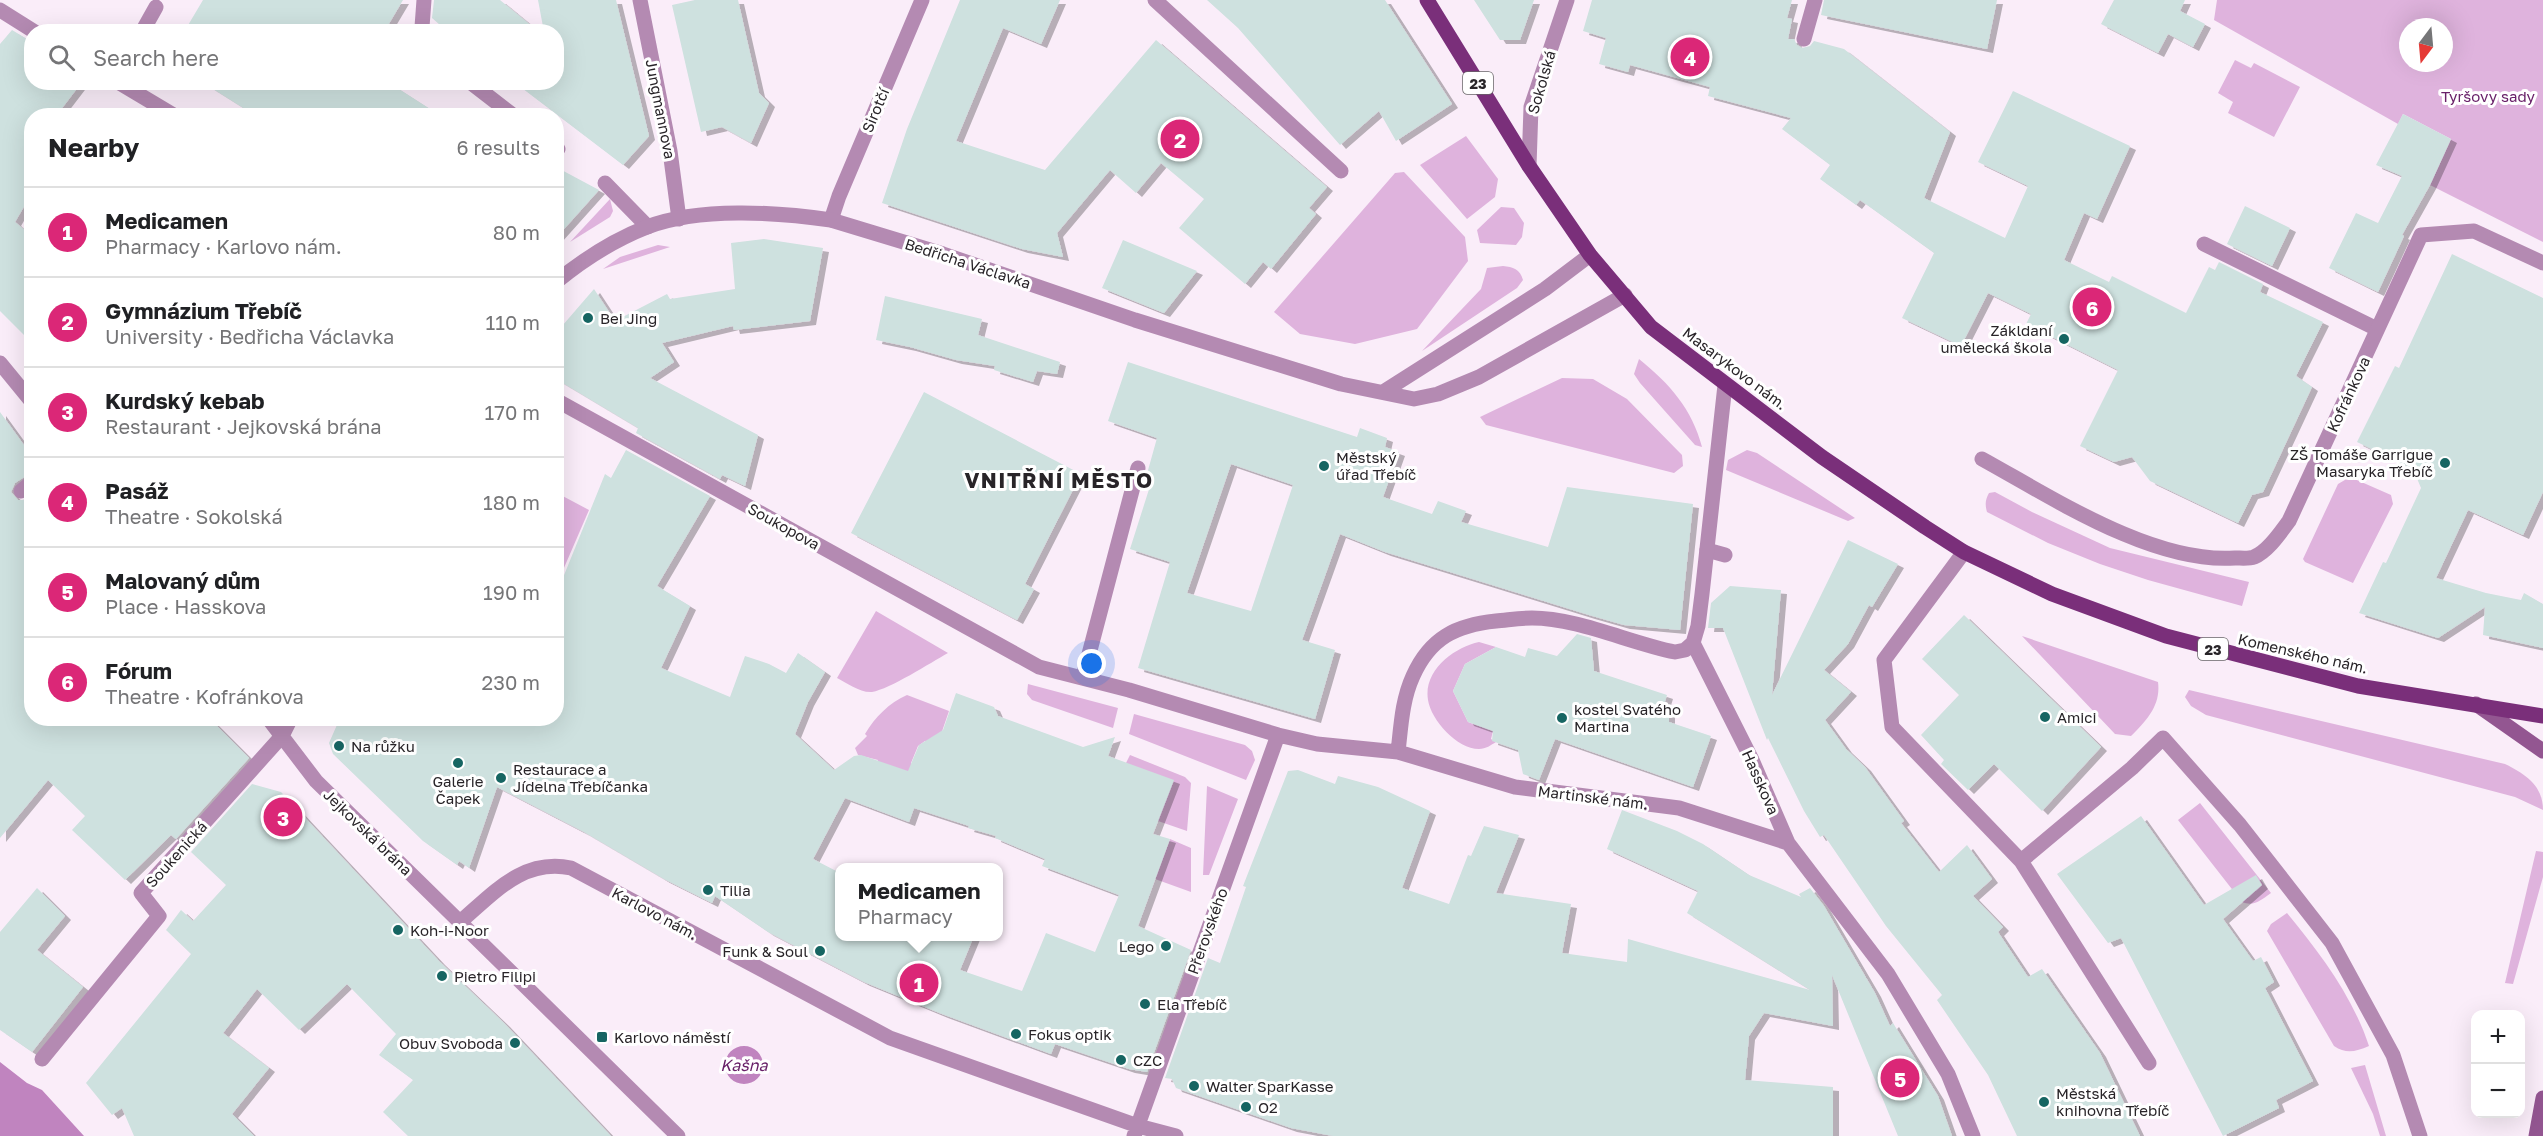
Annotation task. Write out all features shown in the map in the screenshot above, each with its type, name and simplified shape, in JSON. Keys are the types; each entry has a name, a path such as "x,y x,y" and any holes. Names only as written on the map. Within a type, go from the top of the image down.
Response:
{"main road":[{"name":"23","path":"1427,0 1529,166"},
{"name":"Masarykovo nám.","path":"1529,166 1590,255 1651,327 1822,457 1964,552"},
{"name":"Komenského nám.","path":"1964,552 2052,594 2166,636 2358,686 2543,716"},
{"path":"2476,704 2543,751"},
{"path":"2536,1136 2543,1098"}],"street":[{"path":"422,24 424,0"},
{"name":"Jungmannova","path":"640,0 670,151 679,219"},
{"name":"Sirotčí","path":"831,220 922,0"},
{"path":"1155,0 1341,171"},
{"name":"Sokolská","path":"1529,166 1530,107 1567,0"},
{"path":"1804,39 1815,0"},
{"path":"146,24 156,7"},
{"path":"0,10 24,25"},
{"path":"131,90 162,108"},
{"path":"480,90 504,108"},
{"path":"605,183 648,226"},
{"name":"Bedřicha Václavka","path":"564,276 606,247 648,226 679,219 751,212 831,220 943,254 1146,324 1341,384 1414,399 1438,394 1479,377 1625,295"},
{"name":"Kofránkova","path":"1982,459 2118,532 2163,548 2218,559 2254,557 2274,541 2289,521 2421,235 2474,231 2543,263"},
{"path":"2204,244 2377,329"},
{"path":"1383,392 1545,289 1590,255"},
{"path":"0,363 24,392"},
{"path":"1398,752 1403,706 1413,677 1424,656 1435,643 1462,626 1534,618 1575,625 1675,652 1685,651 1693,644 1698,626 1725,384"},
{"name":"Soukopova","path":"564,404 1011,652"},
{"path":"1083,677 1137,468"},
{"path":"1707,550 1725,555"},
{"path":"1964,552 1884,660 1892,727 2021,861 2149,1063"},
{"name":"Hasskova","path":"1693,644 1752,760 1788,843 1888,974 1948,1074 1973,1136"},
{"name":"Martinské nám.","path":"1011,652 1040,667 1083,677 1278,735 1317,744 1398,752 1515,788 1679,808 1788,843"},
{"name":"Jejkovská brána","path":"274,726 316,781 460,922"},
{"path":"282,736 287,726"},
{"name":"Přerovského","path":"1136,1131 1278,735"},
{"name":"Soukenická","path":"42,1059 159,916 141,893 282,736"},
{"path":"2021,861 2132,768 2163,738 2240,825 2332,944 2392,1055 2420,1136"},
{"name":"Karlovo nám.","path":"460,922 506,883 529,869 556,865 571,868 890,1038 1136,1131 1176,1136"},
{"path":"460,922 678,1136"}],"green space":[{"name":"Tyršovy sady","path":"2217,0 2543,0 2543,242 2430,185 2451,139 2403,114 2398,124 2214,20"},
{"path":"2235,60 2251,68 2254,63 2300,87 2274,137 2228,113 2233,102 2218,93"},
{"path":"1466,136 1498,179 1495,197 1467,219 1420,165"},
{"path":"1404,172 1465,237 1468,261 1417,329 1355,344 1300,334 1274,312 1395,173"},
{"path":"610,199 613,211 610,217 570,242"},
{"path":"1501,207 1514,208 1524,223 1522,237 1516,245 1480,243 1477,230"},
{"path":"658,245 670,247 603,269 620,257"},
{"path":"1503,266 1513,268 1520,273 1523,280 1517,288 1422,351 1481,289 1487,268"},
{"path":"1639,359 1661,378 1686,409 1702,447 1695,445 1640,383 1634,374"},
{"path":"1562,378 1593,379 1627,399 1682,455 1683,466 1674,473 1486,425 1480,417"},
{"path":"1747,450 1757,453 1855,518 1848,521 1726,470 1728,460"},
{"path":"2350,477 2391,495 2393,504 2353,583 2305,562 2303,559 2338,484"},
{"path":"1995,492 2110,548 2249,582 2242,606 2148,580 2048,543 1987,512 1989,493"},
{"path":"564,497 589,510 564,568"},
{"path":"876,611 948,653 899,681 872,692 858,689 837,678"},
{"path":"2022,636 2158,682 2157,698 2152,712 2131,736 2115,734"},
{"path":"1479,642 1496,647 1465,664 1453,691 1468,722 1493,731 1491,739 1496,742 1479,749 1462,744 1446,732 1430,708 1428,689 1430,679 1443,662 1460,649"},
{"path":"1028,684 1118,708 1113,728 1032,700 1027,694"},
{"path":"2189,690 2505,764 2532,781 2540,794 2543,810 2515,797 2206,715 2191,706 2185,697"},
{"path":"907,695 949,711 936,749 925,741 918,746 911,763 922,788 877,762 878,760 858,755 855,748 867,736 865,734 878,716 894,702"},
{"path":"1134,714 1245,745 1252,751 1255,760 1246,780 1129,734"},
{"path":"1130,755 1185,777 1191,783 1187,831 1158,821 1126,763"},
{"path":"1207,786 1238,799 1209,875 1203,875"},
{"path":"2200,803 2271,893 2254,903 2242,902 2178,820"},
{"path":"1170,839 1191,848 1191,892 1155,879"},
{"path":"2536,851 2543,852 2543,877 2513,984 2505,983"},
{"path":"2287,913 2345,993 2369,1046 2351,1051 2334,1046 2267,931 2271,924"},
{"path":"2365,1065 2386,1136 2380,1136 2373,1114 2351,1068"}],"water":[{"name":"Kašna","path":"744,1046 758,1051 763,1065 758,1079 744,1084 730,1079 725,1065 730,1051"},
{"path":"0,1062 27,1083 42,1090 84,1136 0,1136"}],"building":[{"path":"203,0 403,0 389,24 189,24"},
{"path":"434,0 500,0 529,24 439,24 432,18"},
{"path":"538,0 616,0 649,136 623,165 564,120 564,108 548,108 525,90 564,90 564,24 542,24"},
{"path":"695,0 738,0 759,93 769,103 751,143 722,127 701,132 672,5"},
{"path":"960,0 1060,0 1041,44 1003,28 956,141 1045,170 1156,40 1327,187 1309,208 1316,214 1271,269 1263,262 1245,284 1179,228 1204,199 1161,163 1136,193 1110,170 1057,233 1063,257 1022,249 882,203 907,129"},
{"path":"1207,0 1385,0 1452,104 1396,141 1379,111 1340,145 1238,28"},
{"path":"1474,0 1534,0 1520,40 1500,40"},
{"path":"1592,0 1792,0 1787,18 1792,19 1788,39 1794,39 1802,48 1810,46 1814,41 1844,49 1950,132 1924,198 2005,238 2028,186 1978,162 2013,91 2130,146 2097,219 2084,213 2064,260 2109,282 2112,276 2186,313 2209,267 2215,270 2219,262 2263,284 2260,292 2323,322 2296,376 2312,387 2263,492 2252,495 2238,523 2150,481 2132,457 2114,462 2080,446 2118,370 2026,324 2031,314 1988,293 1961,346 1902,318 1934,253 1860,200 1856,205 1820,179 1830,165 1782,129 1791,118 1708,96 1710,87 1630,65 1628,72 1599,64 1606,38 1583,31"},
{"path":"1824,0 1997,0 1987,49 1821,15"},
{"path":"2114,0 2185,0 2180,11 2205,24 2193,47 2168,34 2158,53 2101,24"},
{"path":"12,30 24,37 24,90 76,90 62,108 24,108 24,207 15,222 24,229 24,335 0,311 0,44"},
{"path":"215,90 400,90 429,108 243,108"},
{"path":"2403,114 2451,139 2430,185 2402,235 2404,236 2378,292 2329,268 2356,213 2378,223 2402,176 2376,165"},
{"path":"564,171 599,190 564,229"},
{"path":"2245,206 2290,228 2272,266 2227,244"},
{"path":"764,239 823,248 810,321 734,330 733,326 662,343 674,362 650,378 758,435 745,486 722,475 720,479 636,433 638,428 564,384 564,324 594,289 615,321 667,294 670,299 735,289 731,243"},
{"path":"1123,240 1197,271 1164,313 1102,288"},
{"name":"ZŠ Tomáše Garrigue Masaryka Třebíč","path":"2452,254 2543,298 2543,492 2523,535 2468,510 2436,578 2486,593 2521,600 2524,593 2543,604 2543,648 2483,635 2485,607 2438,638 2359,613 2383,562 2386,563 2421,488 2413,469 2357,442 2395,366 2399,368"},
{"path":"885,296 982,319 978,335 1060,362 1057,374 1037,371 1033,382 994,370 995,366 956,360 876,340"},
{"path":"1128,362 1357,437 1360,428 1387,438 1385,447 1399,452 1383,497 1432,514 1438,501 1466,511 1461,522 1548,547 1567,487 1693,504 1680,630 1624,625 1385,552 1340,534 1302,640 1335,650 1315,719 1138,668 1170,562 1130,549 1151,483 1145,481 1157,438 1108,421","holes":["1231,464 1293,485 1251,611 1187,593"]},
{"path":"924,392 1081,474 1025,584 1034,589 1017,620 851,533"},
{"path":"0,412 24,445 24,477 15,483 11,492 18,500 24,499 24,726 217,726 249,758 176,839 171,835 125,880 72,830 85,816 48,780 0,838"},
{"path":"626,450 710,496 657,586 690,606 661,668 730,697 745,656 769,664 786,673 798,653 825,672 808,702 795,734 834,770 854,756 861,755 908,771 919,745 943,730 956,693 994,707 998,716 1083,747 1115,737 1108,756 1174,780 1153,834 1170,839 1138,926 1191,950 1147,1072 1129,1069 1055,1044 1051,1054 942,1014 864,982 768,932 715,896 712,903 497,787 469,868 459,861 457,865 423,841 333,754 329,743 336,726 564,726 564,575 605,474 611,478"},
{"path":"1848,540 1898,564 1872,607 1869,605 1848,644 1824,670 1851,692 1825,720 1846,749 1865,767 1904,821 1901,823 1939,872 1967,845 1992,879 1973,896 2003,927 1998,932 2028,977 2042,969 2100,1053 2140,1136 2017,1136 1988,1075 1937,1000 1942,995 1886,926 1824,835 1820,837 1804,811 1768,738 1767,740 1723,628 1708,628 1711,603 1730,586 1781,590 1772,695"},
{"path":"1964,615 2101,747 2042,811 1994,764 1968,790 1941,764 1944,760 1921,735 1959,695 1922,659"},
{"name":"kostel Svatého Martina","path":"1577,634 1591,638 1594,671 1667,695 1663,708 1669,712 1669,722 1711,736 1693,787 1555,739 1539,780 1523,774 1518,750 1492,741 1493,731 1468,722 1453,691 1465,664 1496,647 1525,657 1528,648 1557,656"},
{"path":"1298,770 1335,784 1338,776 1378,787 1430,811 1402,888 1449,904 1468,855 1471,856 1484,826 1519,835 1496,893 1571,904 1562,953 1627,962 1628,939 1810,990 1687,913 1698,891 1607,849 1622,810 1677,831 1703,844 1749,875 1801,897 1799,894 1810,888 1824,906 1875,993 1890,1026 1893,1023 1938,1096 1952,1136 1898,1136 1832,975 1833,1026 1764,1013 1749,1036 1745,1080 1833,1087 1833,1136 1333,1136 1291,1128 1176,1088 1172,1079 1165,1078 1208,958 1220,963 1246,887 1243,886 1288,771"},
{"path":"252,784 281,792 439,961 504,1023 611,1136 408,1136 383,1112 413,1080 379,1055 396,1034 347,984 299,1030 257,989 223,1033 269,1068 232,1114 254,1136 134,1136 122,1108 112,1115 86,1083 191,954 166,930 181,910 193,921 226,885 191,852"},
{"path":"2141,816 2204,905 2256,875 2262,885 2223,919 2253,961 2261,957 2274,982 2265,988 2313,1081 2276,1100 2279,1108 2223,1136 2121,938 2108,943 2057,874"},
{"path":"37,888 65,916 37,950 83,987 32,1052 0,1030 0,932"}],"place":[{"name":"Pasáž","path":"1690,57"},
{"name":"Gymnázium Třebíč","path":"1180,139"},
{"name":"Fórum","path":"2092,307"},
{"name":"Bei Jing","path":"588,318"},
{"name":"Zákldaní umělecká škola","path":"2064,339"},
{"name":"ZŠ Tomáše Garrigue Masaryka Třebíč","path":"2445,463"},
{"name":"Městský úřad Třebíč","path":"1324,466"},
{"name":"Amici","path":"2045,717"},
{"name":"kostel Svatého Martina","path":"1562,718"},
{"name":"Na růžku","path":"339,746"},
{"name":"Galerie Čapek","path":"458,763"},
{"name":"Restaurace a Jídelna Třebíčanka","path":"501,778"},
{"name":"Kurdský kebab","path":"283,817"},
{"name":"Tilia","path":"708,890"},
{"name":"Koh-i-Noor","path":"398,930"},
{"name":"Lego","path":"1166,946"},
{"name":"Funk & Soul","path":"820,951"},
{"name":"Pietro Filipi","path":"442,976"},
{"name":"Medicamen","path":"919,983"},
{"name":"Ela Třebíč","path":"1145,1004"},
{"name":"Fokus optik","path":"1016,1034"},
{"name":"Karlovo náměstí","path":"602,1037"},
{"name":"Obuv Svoboda","path":"515,1043"},
{"name":"CZC","path":"1121,1060"},
{"name":"Malovaný dům","path":"1900,1078"},
{"name":"Walter SparKasse","path":"1194,1086"},
{"name":"Městská knihovna Třebíč","path":"2044,1102"},
{"name":"O2","path":"1246,1107"}],"district":[{"name":"VNITŘNÍ MĚSTO","path":"1059,480"}]}
